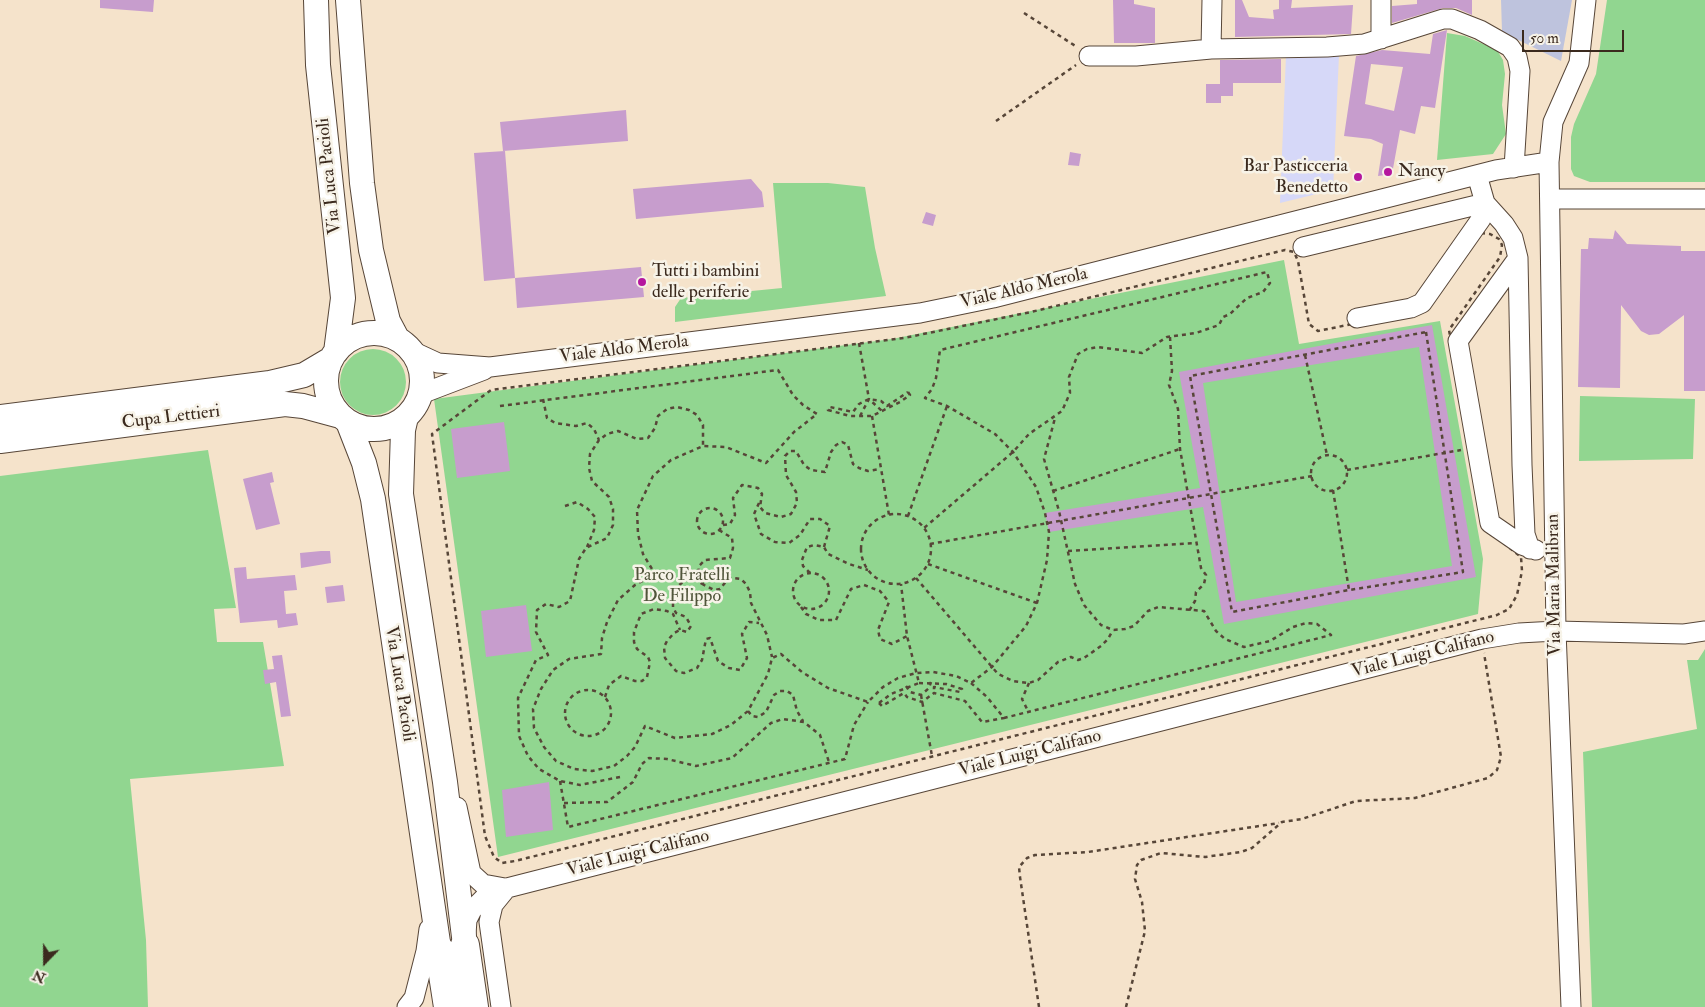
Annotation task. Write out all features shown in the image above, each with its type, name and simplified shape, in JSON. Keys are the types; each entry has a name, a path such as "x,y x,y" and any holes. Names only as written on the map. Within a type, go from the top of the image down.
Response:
{"highway":[{"path":"465,945 474,1007"},
{"path":"439,950 448,1007"}],"main road":[{"name":"Via Luca Pacioli","path":"316,0 318,65 343,298 333,355"},
{"name":"Via Luca Pacioli","path":"348,0 362,183 371,250 388,321 404,345"},
{"path":"368,333 378,333 404,345 421,371 421,394 415,407 396,424 372,430 344,419 330,401 326,383 333,355 350,339 368,333"},
{"name":"Cupa Lettieri","path":"0,417 270,383 304,375 333,355"},
{"name":"Cupa Lettieri","path":"0,441 285,404 303,406 344,419"},
{"name":"Via Luca Pacioli","path":"406,417 403,430 401,494 445,782 465,945"},
{"name":"Via Luca Pacioli","path":"344,419 357,440 373,499 439,950"}],"street":[{"path":"1210,49 1212,0"},
{"path":"1381,0 1381,39"},
{"name":"Via Maria Malibran","path":"1571,1007 1556,631 1549,162 1553,122 1578,63 1586,0"},
{"path":"1089,56 1136,56 1210,49 1327,47 1364,44 1443,19 1452,19 1480,30 1510,47 1517,57 1520,71 1514,168"},
{"name":"Viale Aldo Merola","path":"404,345 438,363 490,367 920,313 993,298 1477,175 1549,162"},
{"path":"1477,175 1485,203 1504,224 1513,238 1518,258 1522,465 1525,534 1530,550"},
{"path":"1550,199 1705,199"},
{"path":"1303,247 1485,203"},
{"path":"1357,318 1411,308 1422,303 1481,219 1485,203"},
{"path":"1518,258 1458,341 1490,523 1530,550 1554,552"},
{"name":"Viale Aldo Merola","path":"421,394 490,367"},
{"name":"Viale Luigi Califano","path":"465,945 467,920 472,910 488,894 507,888 1482,639 1519,633 1556,631 1684,634 1705,631"},
{"name":"Viale Luigi Califano","path":"445,782 459,811 471,873 483,884 507,888"},
{"path":"501,1007 489,922 493,905 507,888"},
{"path":"407,1007 414,998 426,951 433,903"}],"path":[{"path":"996,121 1089,56 1024,13"},
{"path":"1481,233 1490,234 1499,239 1502,245 1500,257 1449,330 1485,528 1522,557 1522,570 1517,596 1509,609 1496,615 932,756 515,862 502,863 494,857 485,836 432,434 492,390 904,338 1031,312 1285,250 1294,252 1298,260 1309,324 1318,331 1426,309 1481,233"},
{"path":"934,693 965,701 982,722 1029,713 1331,635 1317,624 1306,623 1294,627 1270,641 1244,647 1216,631 1204,611 1158,607 1148,611 1134,626 1113,630 1100,625 1084,605 1075,584 1054,491 1044,459 1055,418 1067,403 1070,393 1069,376 1078,354 1087,349 1098,347 1142,353 1170,337 1196,333 1219,325 1223,317 1230,314 1247,298 1263,292 1270,283 1267,272 940,350 936,378 932,389 925,398 947,406 995,434 1013,452 1036,487 1049,532 1046,560 1037,603 1026,626 992,667 971,683"},
{"path":"1426,332 1463,572 1348,590 1232,612 1190,376 1305,355 1426,332"},
{"path":"1170,337 1172,371 1170,385 1178,410 1180,449 1201,568 1206,574 1204,584 1196,592 1189,611"},
{"path":"859,343 869,400 860,416"},
{"path":"1305,355 1327,455"},
{"path":"500,406 542,399 778,370 803,406 817,414 794,432 766,463 726,447 703,446 671,460 653,476 637,510 638,534 643,554 655,574 635,585 618,600 607,622 602,638 601,654 569,659 552,670 541,688 533,709 534,728 544,747 556,761 574,769 592,771 614,766 627,756 635,747 645,726 675,738 692,737 712,734 731,725 748,711 768,674 772,658 767,635 759,623 751,603 750,592 741,579 728,579 720,589 714,590 691,579 685,580 676,588 673,607 676,613 686,617 691,626 687,632 680,630 672,614 668,611 654,609 641,614 634,632 634,642 637,649 648,656 650,662 648,677 642,681 635,681 621,676 609,685 605,697 611,711 610,718 602,731 588,736 580,735 568,726 564,712 570,697 583,690 591,690 605,697"},
{"path":"908,392 910,394 883,412 872,416 850,416 828,410 830,407 853,412 859,404 869,400 881,401 888,406 908,392"},
{"path":"542,399 547,418 555,423 576,426 587,423 594,429 599,440"},
{"path":"869,400 883,412"},
{"path":"908,516 947,406"},
{"path":"586,548 607,538 613,525 613,509 609,497 592,480 589,468 590,454 599,440 607,434 618,431 637,439 648,438 655,428 658,416 667,409 677,407 689,410 697,415 703,425 703,446"},
{"path":"872,416 888,515"},
{"path":"924,528 1013,452 1043,422 1055,418"},
{"path":"760,501 760,507 765,513 781,517 791,514 797,503 796,492 786,475 785,456 790,451 796,452 804,465 811,470 825,472 831,452 836,445 842,442 848,445 853,464 868,471 880,469"},
{"path":"1347,470 1476,447"},
{"path":"1054,491 1180,449"},
{"path":"1327,455 1338,457 1347,470 1347,475 1342,485 1333,490 1317,486 1312,476 1312,470 1317,460 1327,455"},
{"path":"930,544 1312,476"},
{"path":"723,524 730,524 735,515 733,498 742,484 758,488 762,494 754,514 761,534 775,542 789,543 804,531 810,519 820,519 830,526 824,547"},
{"path":"1333,490 1348,590"},
{"path":"565,506 577,502 588,509 595,517 594,530 575,570 570,601 559,607 546,604 537,610 536,632 548,655 536,660 518,698 519,736 528,756 539,769 560,781 580,785 620,777"},
{"path":"708,508 716,509 722,516 723,524 719,530 711,534 703,532 698,525 700,512 708,508"},
{"path":"801,607 807,610 819,608 824,604 829,593 829,587 822,577 810,573 803,566 802,560 807,547 819,545 824,547 828,554 868,570 883,582 901,584 916,578 928,564 930,544 924,528 908,516 888,515 878,519 869,527 863,537 862,554 868,570"},
{"path":"704,585 698,578 699,566 705,560 712,557 723,560 730,558 734,548 732,538 719,530"},
{"path":"1068,551 1197,543"},
{"path":"928,564 1037,603"},
{"path":"810,573 799,577 793,586 793,598 806,614 819,620 836,620 851,589 864,585 880,591 889,602 878,630 880,639 892,644 907,636"},
{"path":"916,578 992,667 1004,678 1029,683 1038,680 1058,662 1071,657 1078,660 1093,652 1108,639 1113,630"},
{"path":"901,584 907,636 918,683"},
{"path":"680,630 667,641 664,648 665,658 676,671 684,673 696,668 702,660 706,639 710,638 718,661 729,668 740,670 747,658 742,634 749,622 759,623"},
{"path":"1039,1007 1019,867 1027,858 1035,855 1088,852 1282,822 1302,818 1356,801 1415,798 1488,778 1494,775 1501,756 1482,639"},
{"path":"772,658 782,654 802,672 828,688 868,702"},
{"path":"560,781 568,827 846,758 854,725 868,702 883,687 898,678 916,673 933,672 956,676 971,683 987,697 1004,718"},
{"path":"921,695 929,688 931,682"},
{"path":"922,702 907,697 904,693 882,706 879,703 906,686 918,683 946,684 962,689 960,692 934,687 934,693"},
{"path":"1029,683 1022,699 1029,713"},
{"path":"906,686 910,692 921,695"},
{"path":"748,711 752,716 758,717 766,712 774,695 780,691 788,691 793,695 797,711 804,722 820,735 829,762"},
{"path":"922,702 934,693"},
{"path":"921,695 932,756"},
{"path":"564,803 607,802 633,782 642,764 649,758 667,759 696,766 720,762 732,758 743,750 771,723 783,718 804,722"},
{"path":"1126,1007 1145,931 1142,902 1135,879 1137,865 1149,856 1161,853 1205,857 1241,852 1252,848 1282,822"}],"shaded area":[{"path":"1501,0 1572,0 1561,61 1502,32"},
{"path":"1286,55 1339,55 1333,190 1280,203"}],"green space":[{"path":"1607,0 1705,0 1705,182 1590,182 1574,176 1571,169 1571,137 1574,124 1596,74"},
{"path":"1447,33 1465,36 1497,50 1503,60 1505,74 1502,105 1506,134 1493,154 1437,160"},
{"path":"773,183 828,183 865,187 875,248 886,296 675,322 675,307 681,298 782,288"},
{"name":"Parco Fratelli De Filippo","path":"1284,260 1299,344 1440,321 1483,559 1478,614 498,857 434,399 892,339"},
{"path":"366,349 380,349 392,354 401,363 406,375 404,395 397,406 380,415 366,415 354,410 345,401 340,389 340,375 345,363 354,354"},
{"path":"1580,396 1695,399 1693,459 1579,461"},
{"path":"208,450 236,608 214,609 217,642 263,642 284,766 130,779 146,940 148,1007 0,1007 0,476"},
{"path":"1705,649 1705,1007 1592,1007 1583,752 1697,729 1687,660 1698,660"}],"building":[{"path":"100,0 154,0 153,12 100,8"},
{"path":"1113,0 1134,0 1134,4 1155,8 1155,43 1114,43"},
{"path":"1235,0 1242,0 1249,17 1274,19 1273,10 1279,9 1279,0 1292,0 1291,8 1353,5 1351,34 1235,37"},
{"path":"1417,0 1472,0 1472,15 1456,8 1443,8 1392,23 1392,6 1417,4"},
{"path":"1447,30 1435,108 1421,106 1415,134 1400,130 1392,174 1378,176 1383,144 1371,139 1344,136 1356,56 1382,50 1430,54 1433,34","holes":["1371,64 1403,67 1394,111 1365,104"]},
{"path":"1281,59 1281,83 1233,83 1233,96 1221,96 1221,103 1206,103 1206,84 1220,84 1220,60"},
{"path":"626,110 628,141 503,151 500,122"},
{"path":"505,151 515,278 484,281 474,153"},
{"path":"1070,152 1081,154 1079,166 1068,165"},
{"path":"751,179 762,192 764,207 636,219 633,189"},
{"path":"926,212 936,215 933,226 922,223"},
{"path":"1615,230 1627,244 1681,246 1681,251 1705,251 1705,391 1684,391 1684,315 1659,334 1649,335 1641,331 1621,305 1620,388 1578,387 1581,249 1588,249 1589,238 1613,239"},
{"path":"641,267 644,297 517,308 515,278"},
{"path":"1432,325 1476,577 1224,624 1203,507 1049,532 1045,513 1200,488 1179,372","holes":["1419,347 1452,566 1236,602 1203,383"]},
{"path":"504,422 510,471 457,478 451,429"},
{"path":"272,472 274,482 270,483 280,524 256,530 243,479"},
{"path":"330,551 331,563 301,568 300,553"},
{"path":"246,567 247,579 295,575 297,590 284,591 286,614 296,613 298,625 278,628 277,620 240,623 234,568"},
{"path":"343,585 345,601 327,603 325,587"},
{"path":"526,605 532,651 486,657 481,611"},
{"path":"282,655 291,716 281,717 276,682 265,684 263,670 274,669 272,656"},
{"path":"549,782 553,830 506,837 502,790"}],"place":[{"name":"Nancy","path":"1388,172"},
{"name":"Bar Pasticceria Benedetto","path":"1358,177"},
{"name":"Tutti i bambini delle periferie","path":"642,282"}]}
